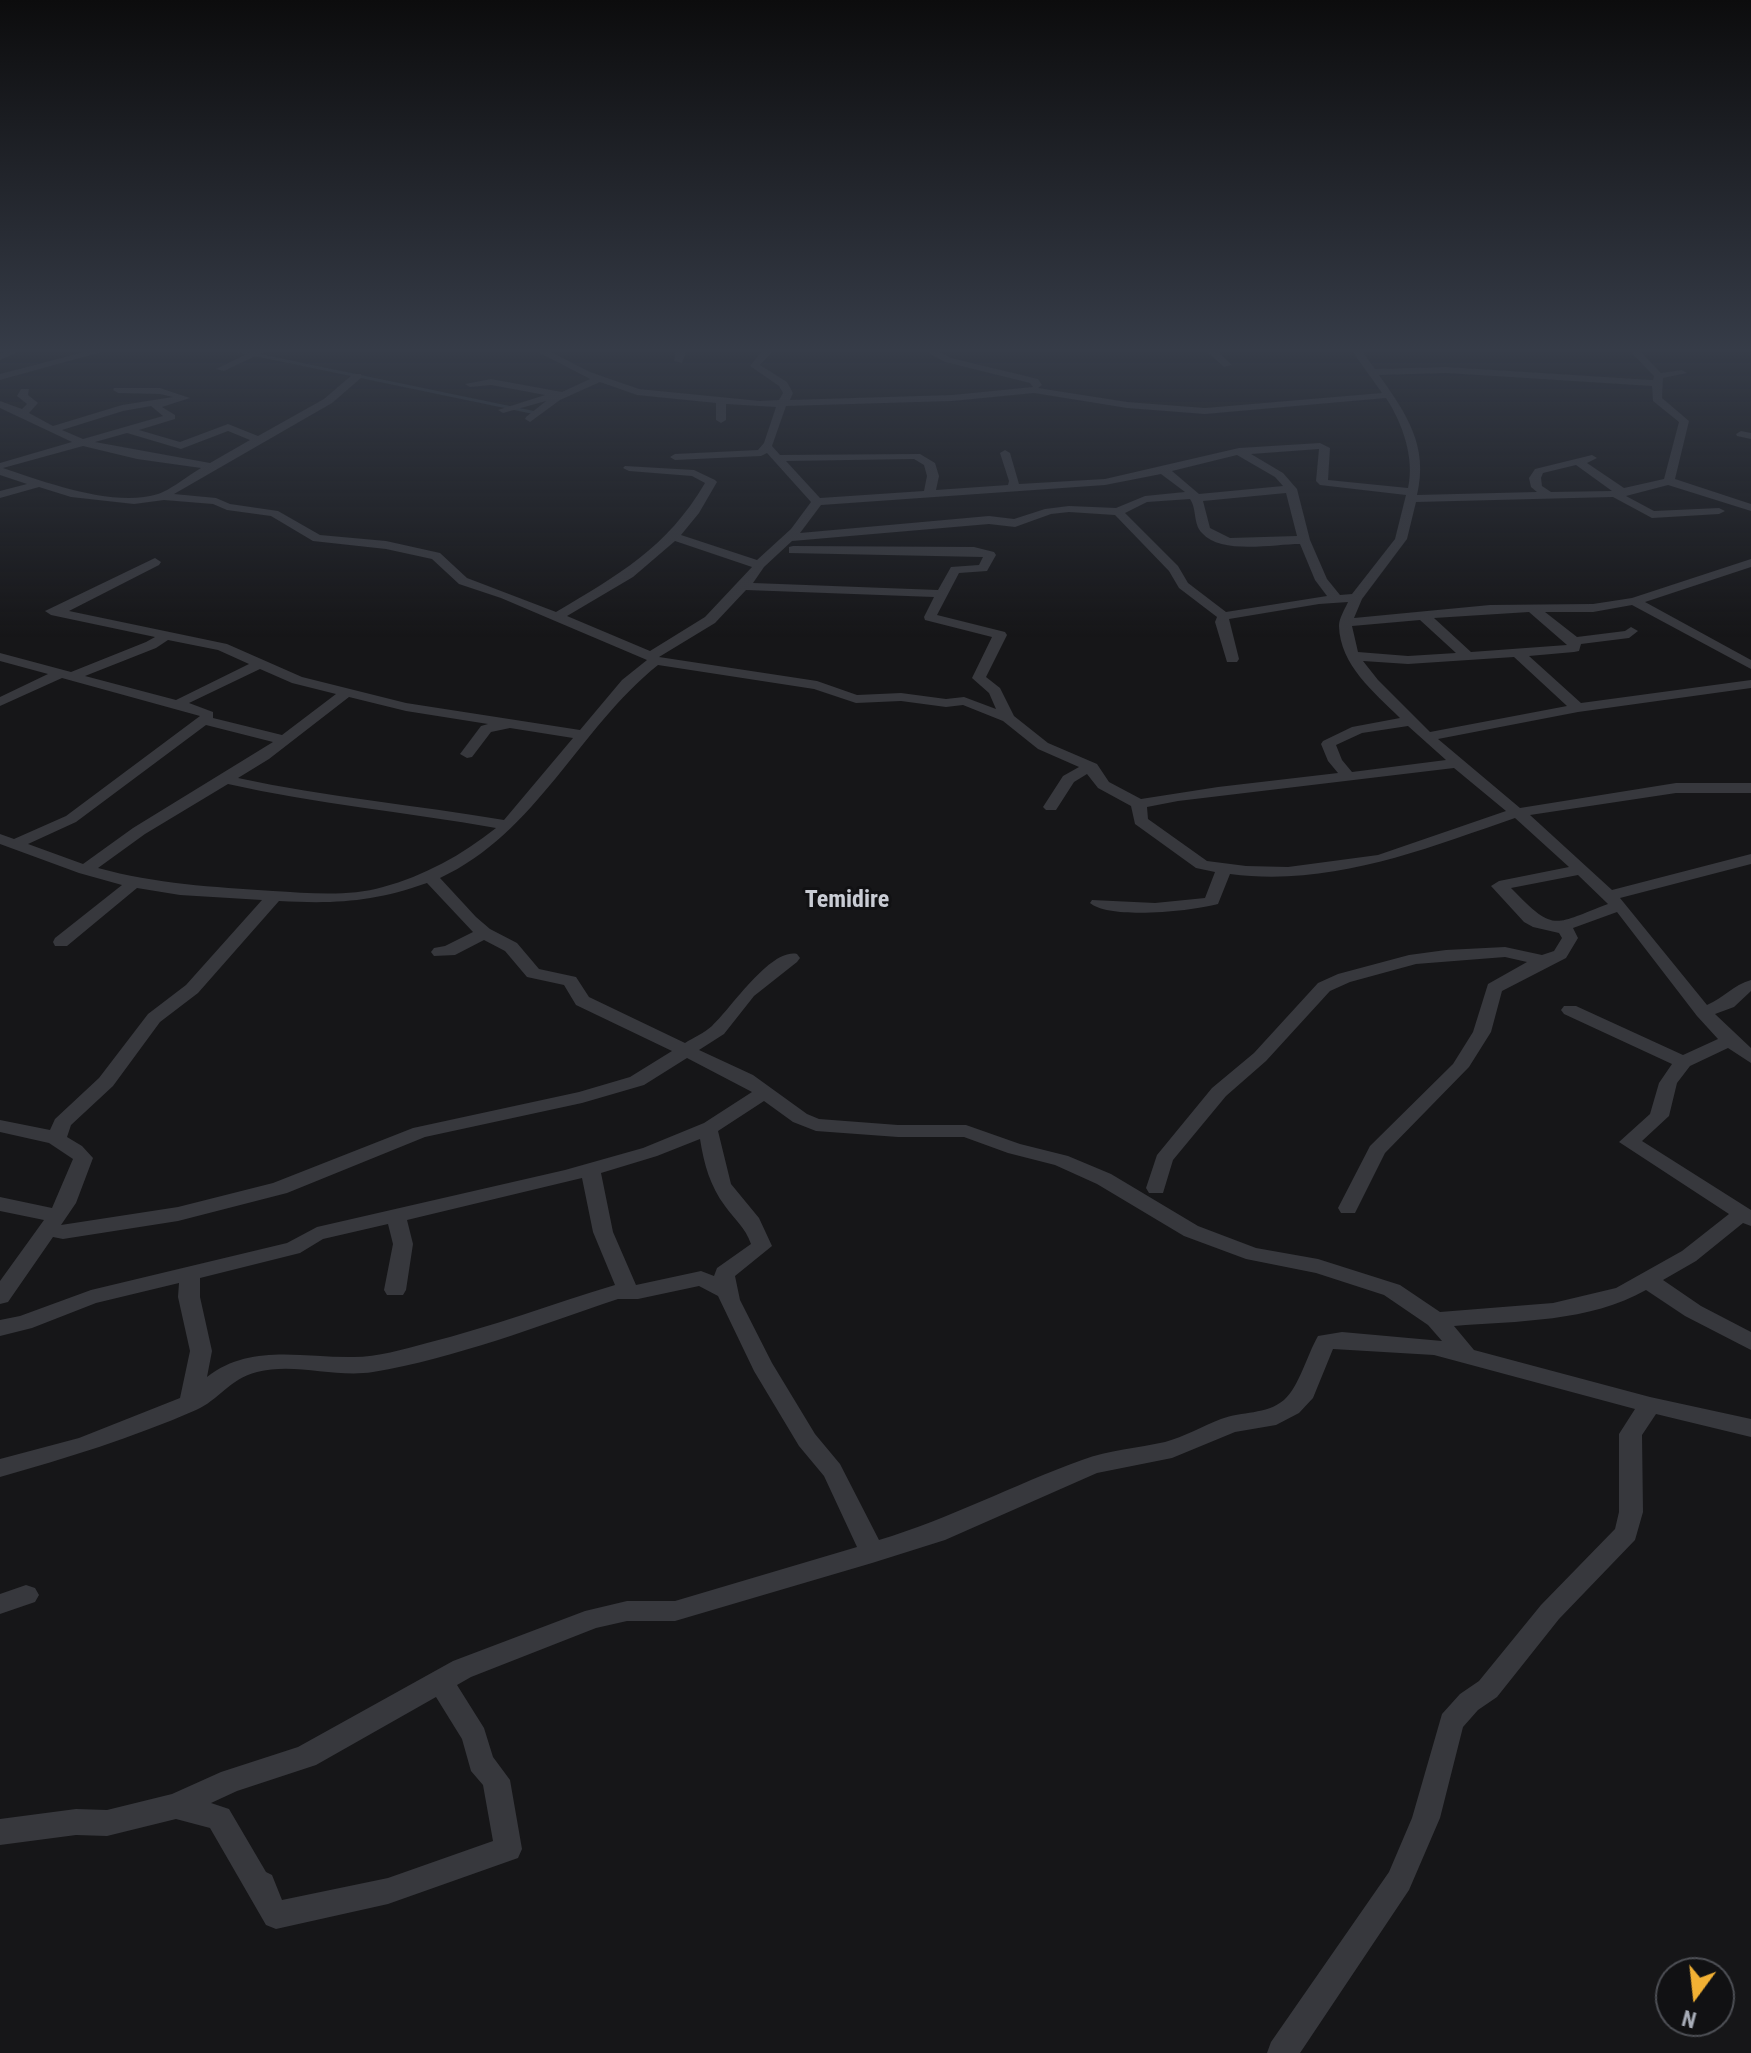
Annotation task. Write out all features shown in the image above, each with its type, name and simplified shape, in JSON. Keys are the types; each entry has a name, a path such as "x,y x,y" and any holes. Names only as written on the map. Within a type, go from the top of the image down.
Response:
{"street":[{"path":"0,468 68,447"},
{"path":"109,447 153,458 215,467"},
{"path":"153,458 179,447"},
{"path":"164,497 174,488 247,447"},
{"path":"773,453 774,447"},
{"path":"7,842 85,870 134,883 180,890 354,898 383,893 430,876 484,845 508,825 627,683 653,659 710,620 817,502 1105,482 1239,451 1307,447"},
{"path":"1322,447 1325,448 1324,483 1413,495 1619,494 1669,481 1751,508"},
{"path":"1411,447 1416,478 1401,539 1356,598 1345,623 1352,656 1373,683 1427,737 1581,869 1613,901 1703,1012 1751,1057"},
{"path":"1669,481 1677,447"},
{"path":"1239,451 1279,475 1291,489 1304,540 1321,580 1336,599"},
{"path":"556,617 629,574 673,536 693,513 722,465 724,453"},
{"path":"675,457 724,453 916,456 929,463 933,476 929,495"},
{"path":"773,453 817,502"},
{"path":"1005,453 1015,481 1012,488"},
{"path":"1547,494 1537,487 1535,478 1539,471 1592,458"},
{"path":"1576,460 1652,515 1719,511"},
{"path":"0,468 71,494 147,501 164,497 216,501 227,507 274,513 293,527 317,538 386,545 436,556 463,581 505,595 653,659 817,685 856,699 875,701 901,697 946,703 964,701 1008,718 1043,746 1092,767"},
{"path":"629,468 694,473 711,482"},
{"path":"1163,470 1176,477 1194,496 1205,531 1211,536 1235,541 1304,540"},
{"path":"0,495 38,484"},
{"path":"787,538 989,520 1015,523 1036,514 1069,509 1118,512 1155,497 1291,489"},
{"path":"1118,512 1174,569 1183,585 1224,616 1356,598"},
{"path":"673,536 759,565"},
{"path":"775,551 989,553 983,568 955,570 930,617 1000,635 997,647 980,671 979,678 995,691 1008,718"},
{"path":"155,562 54,611 163,637 222,647 297,680 406,707 582,735"},
{"path":"1345,623 1423,615 1593,608 1634,601 1751,563"},
{"path":"743,586 942,594"},
{"path":"1634,601 1751,665"},
{"path":"1533,609 1574,641 1629,634 1631,631 1593,608"},
{"path":"1423,615 1466,655"},
{"path":"1224,616 1221,622 1232,659"},
{"path":"0,702 151,645 163,637"},
{"path":"1352,656 1408,660 1569,650 1574,648 1574,641"},
{"path":"1516,652 1578,708"},
{"path":"0,657 180,704 208,715 71,819 45,834 7,842"},
{"path":"180,704 252,669 258,663"},
{"path":"1427,737 1578,708 1751,684"},
{"path":"85,870 139,831 264,756 347,692"},
{"path":"204,720 283,740"},
{"path":"1349,777 1335,761 1328,744 1361,729 1411,721"},
{"path":"467,754 486,729 510,724"},
{"path":"1092,767 1093,776 1105,786 1139,804 1254,785 1455,763"},
{"path":"1051,807 1063,793 1063,783 1069,776 1092,767"},
{"path":"224,779 302,796 402,807 508,825"},
{"path":"1139,804 1140,821 1202,865 1288,872 1381,859 1515,813 1676,788 1751,788"},
{"path":"1556,927 1613,901 1751,859"},
{"path":"1098,903 1157,908 1194,906 1212,901 1224,868"},
{"path":"1348,1208 1377,1150 1460,1067 1482,1032 1494,988 1560,954 1570,938 1565,929 1543,927 1529,918 1524,908 1499,886 1581,869"},
{"path":"430,876 484,933 511,947 533,973 570,981 582,1001 766,1091 800,1118 816,1125 898,1131 966,1131 1015,1149 1061,1160 1104,1179 1191,1231 1253,1254 1368,1280 1407,1298 1436,1320 1467,1356"},
{"path":"61,942 134,883"},
{"path":"57,1139 62,1123 106,1082 154,1018 192,989 274,896"},
{"path":"440,952 457,948 484,933"},
{"path":"1156,1188 1164,1159 1219,1092 1260,1057 1324,987 1344,978 1415,959 1446,955 1505,952 1544,961"},
{"path":"0,1204 51,1223 63,1232 178,1214 280,1188 420,1132 582,1097 637,1081 718,1030 748,992 791,958"},
{"path":"1703,1012 1728,1003 1739,990 1751,985"},
{"path":"1570,1010 1683,1062"},
{"path":"1436,1320 1553,1311 1622,1294 1689,1256 1747,1217 1629,1142 1659,1116 1668,1083 1683,1062 1730,1040"},
{"path":"2,1327 91,1297 293,1248 317,1234 650,1152 708,1129 766,1091"},
{"path":"0,1126 57,1139 76,1148 83,1158 66,1203 0,1297"},
{"path":"708,1129 717,1174 732,1202 755,1223 762,1246 724,1273 729,1300 762,1365 807,1440 832,1470 856,1514 872,1553"},
{"path":"591,1169 603,1232 628,1292"},
{"path":"395,1290 403,1244 396,1216"},
{"path":"190,1275 189,1297 201,1351 190,1403"},
{"path":"0,1468 84,1445 203,1398 216,1381 255,1364 281,1360 342,1366 372,1365 434,1351 617,1292 701,1278 729,1293"},
{"path":"1647,1280 1693,1311 1751,1342"},
{"path":"0,1832 76,1822 107,1823 176,1806 231,1781 306,1757 462,1669 594,1618 627,1611 675,1611 872,1553 936,1533 1094,1465 1172,1449 1232,1424 1268,1419 1291,1407 1305,1392 1317,1357 1326,1342 1342,1340 1434,1347 1650,1405 1751,1428"},
{"path":"1282,2053 1399,1881 1426,1818 1451,1722 1469,1702 1488,1689 1550,1612 1626,1533 1631,1512 1631,1434 1650,1405"},
{"path":"0,1604 26,1595"},
{"path":"176,1806 219,1818 256,1881 262,1884 266,1901 276,1915 388,1891 508,1849 496,1780 481,1762 475,1736 440,1681"}],"district":[{"name":"Temidire","path":"847,901"}]}
